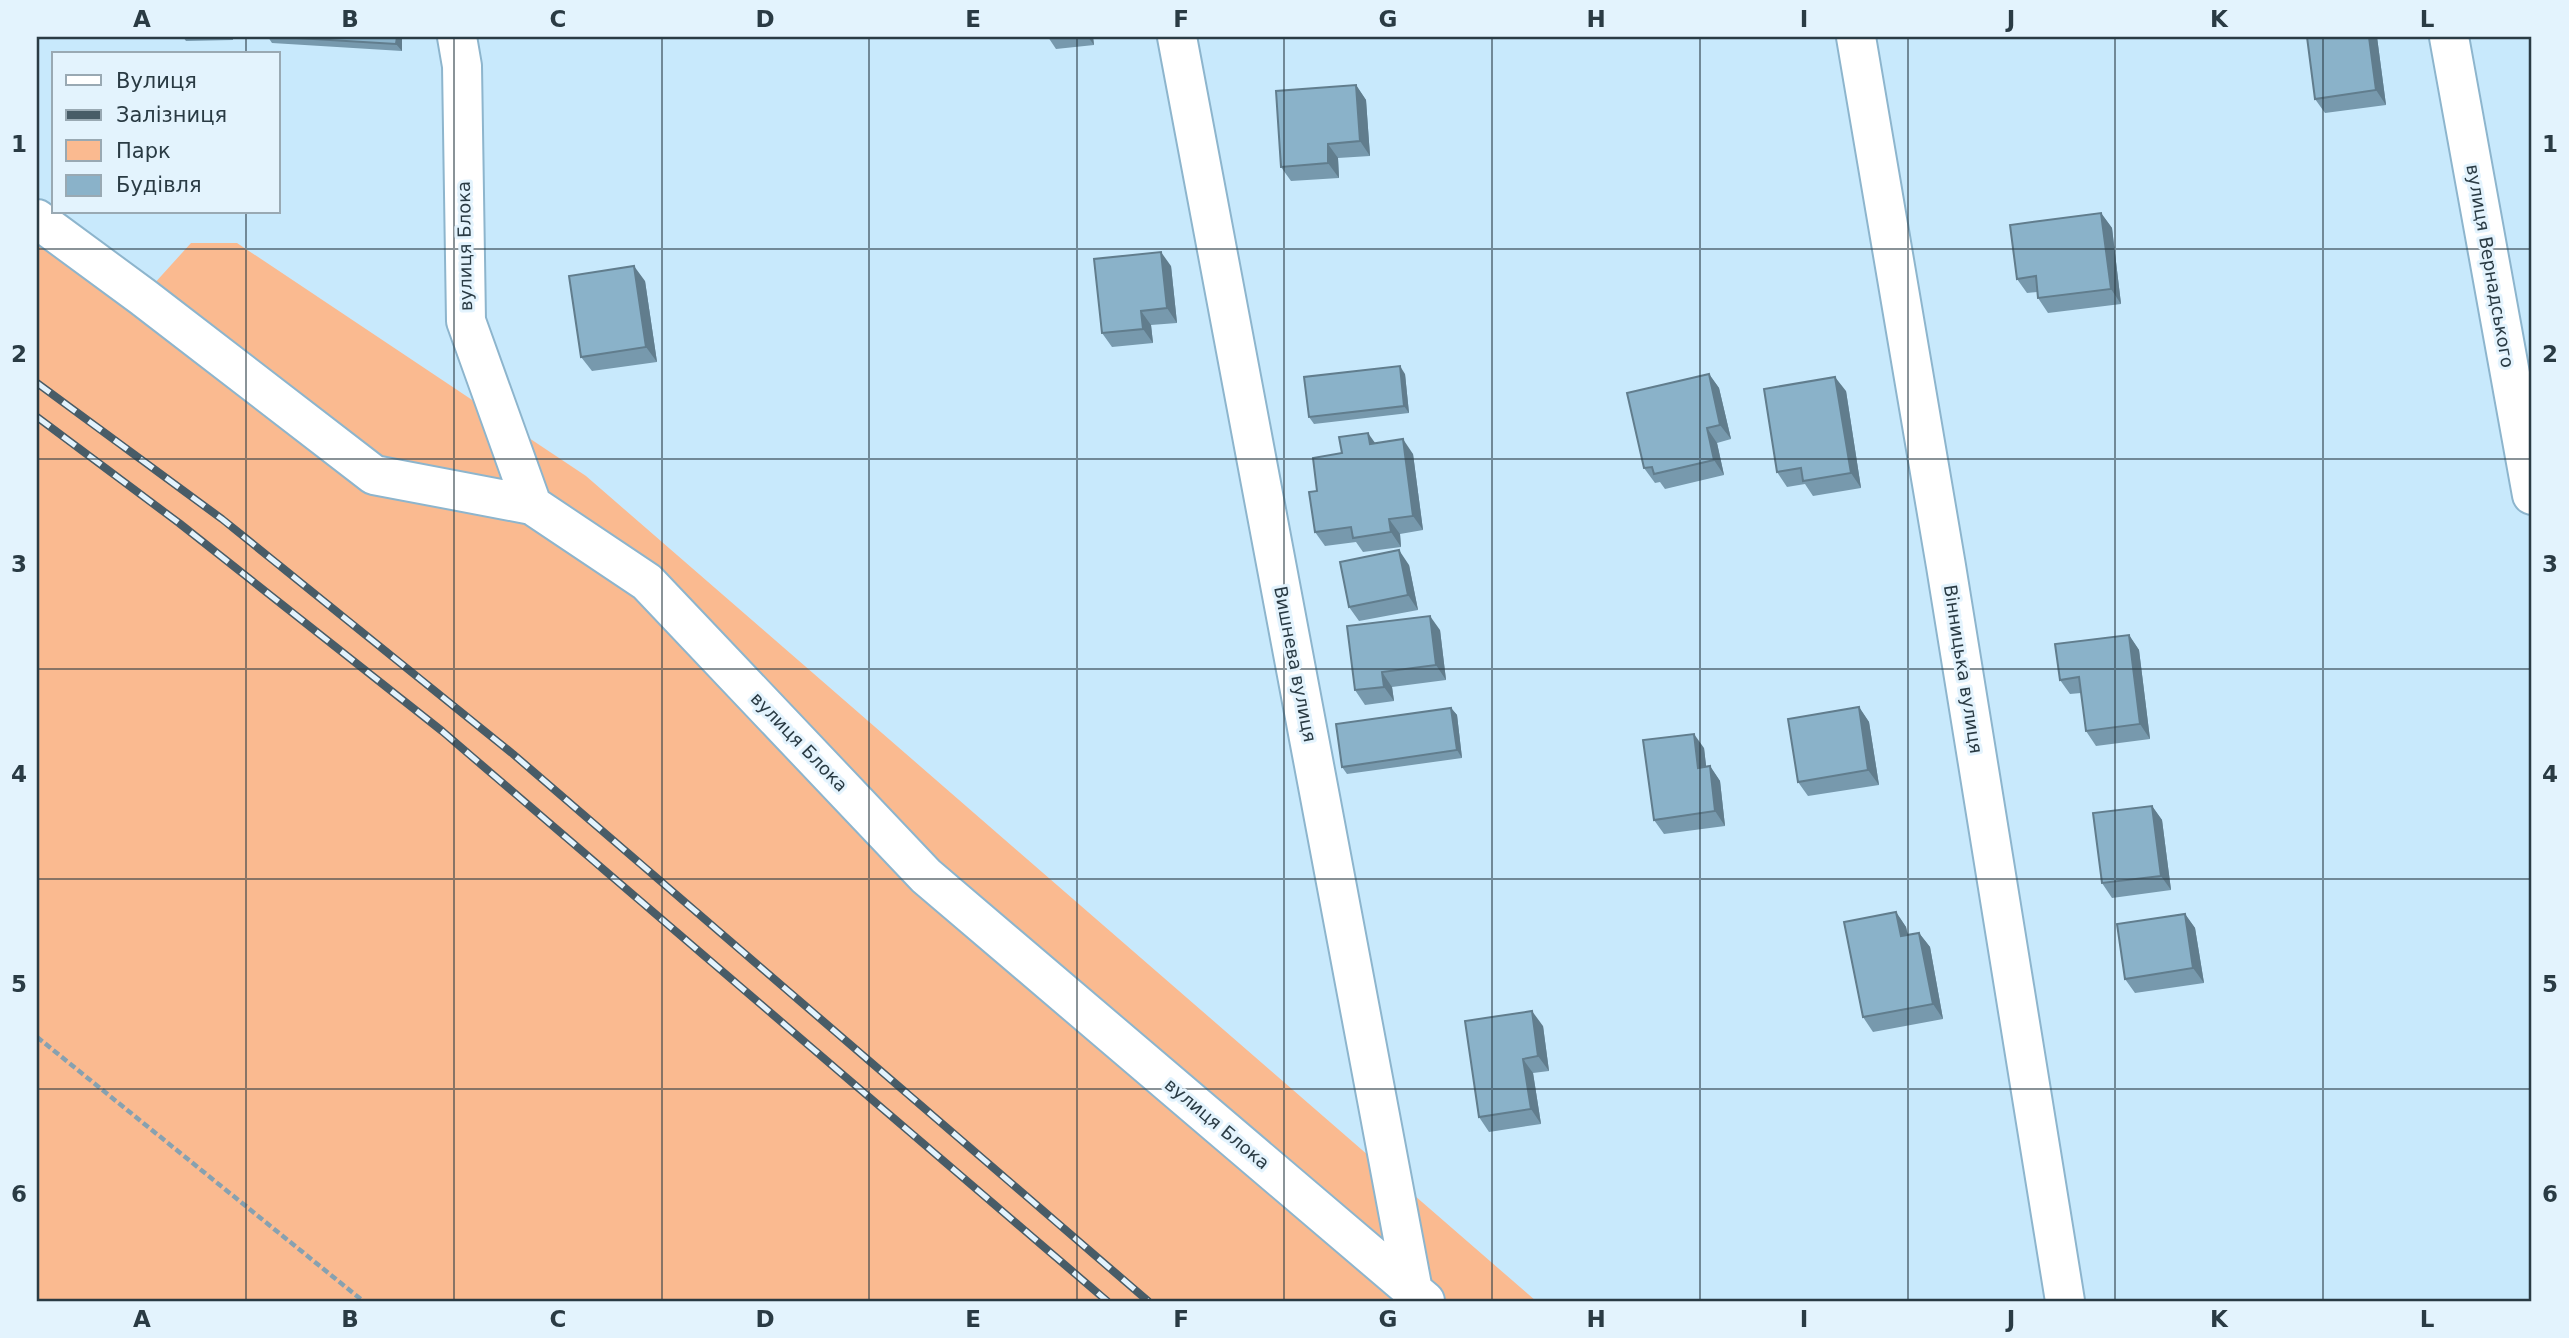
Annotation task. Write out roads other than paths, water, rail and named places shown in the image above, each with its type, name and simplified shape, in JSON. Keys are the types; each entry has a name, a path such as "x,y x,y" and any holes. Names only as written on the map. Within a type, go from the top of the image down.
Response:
{"street":[{"name":"вулиця Блока","path":"457,37 462,66 467,321 532,505 647,582 926,876 1419,1296"},
{"name":"Вишнева вулиця","path":"1177,37 1419,1296"},
{"name":"Вінницька вулиця","path":"1856,37 1951,594 2065,1301"},
{"name":"вулиця Вернадського","path":"2449,37 2532,495"},
{"path":"37,219 143,296 374,475 532,505"}],"railway":[{"path":"37,383 222,519 513,754 1148,1301"},
{"path":"37,417 179,523 442,731 1107,1301"}]}
